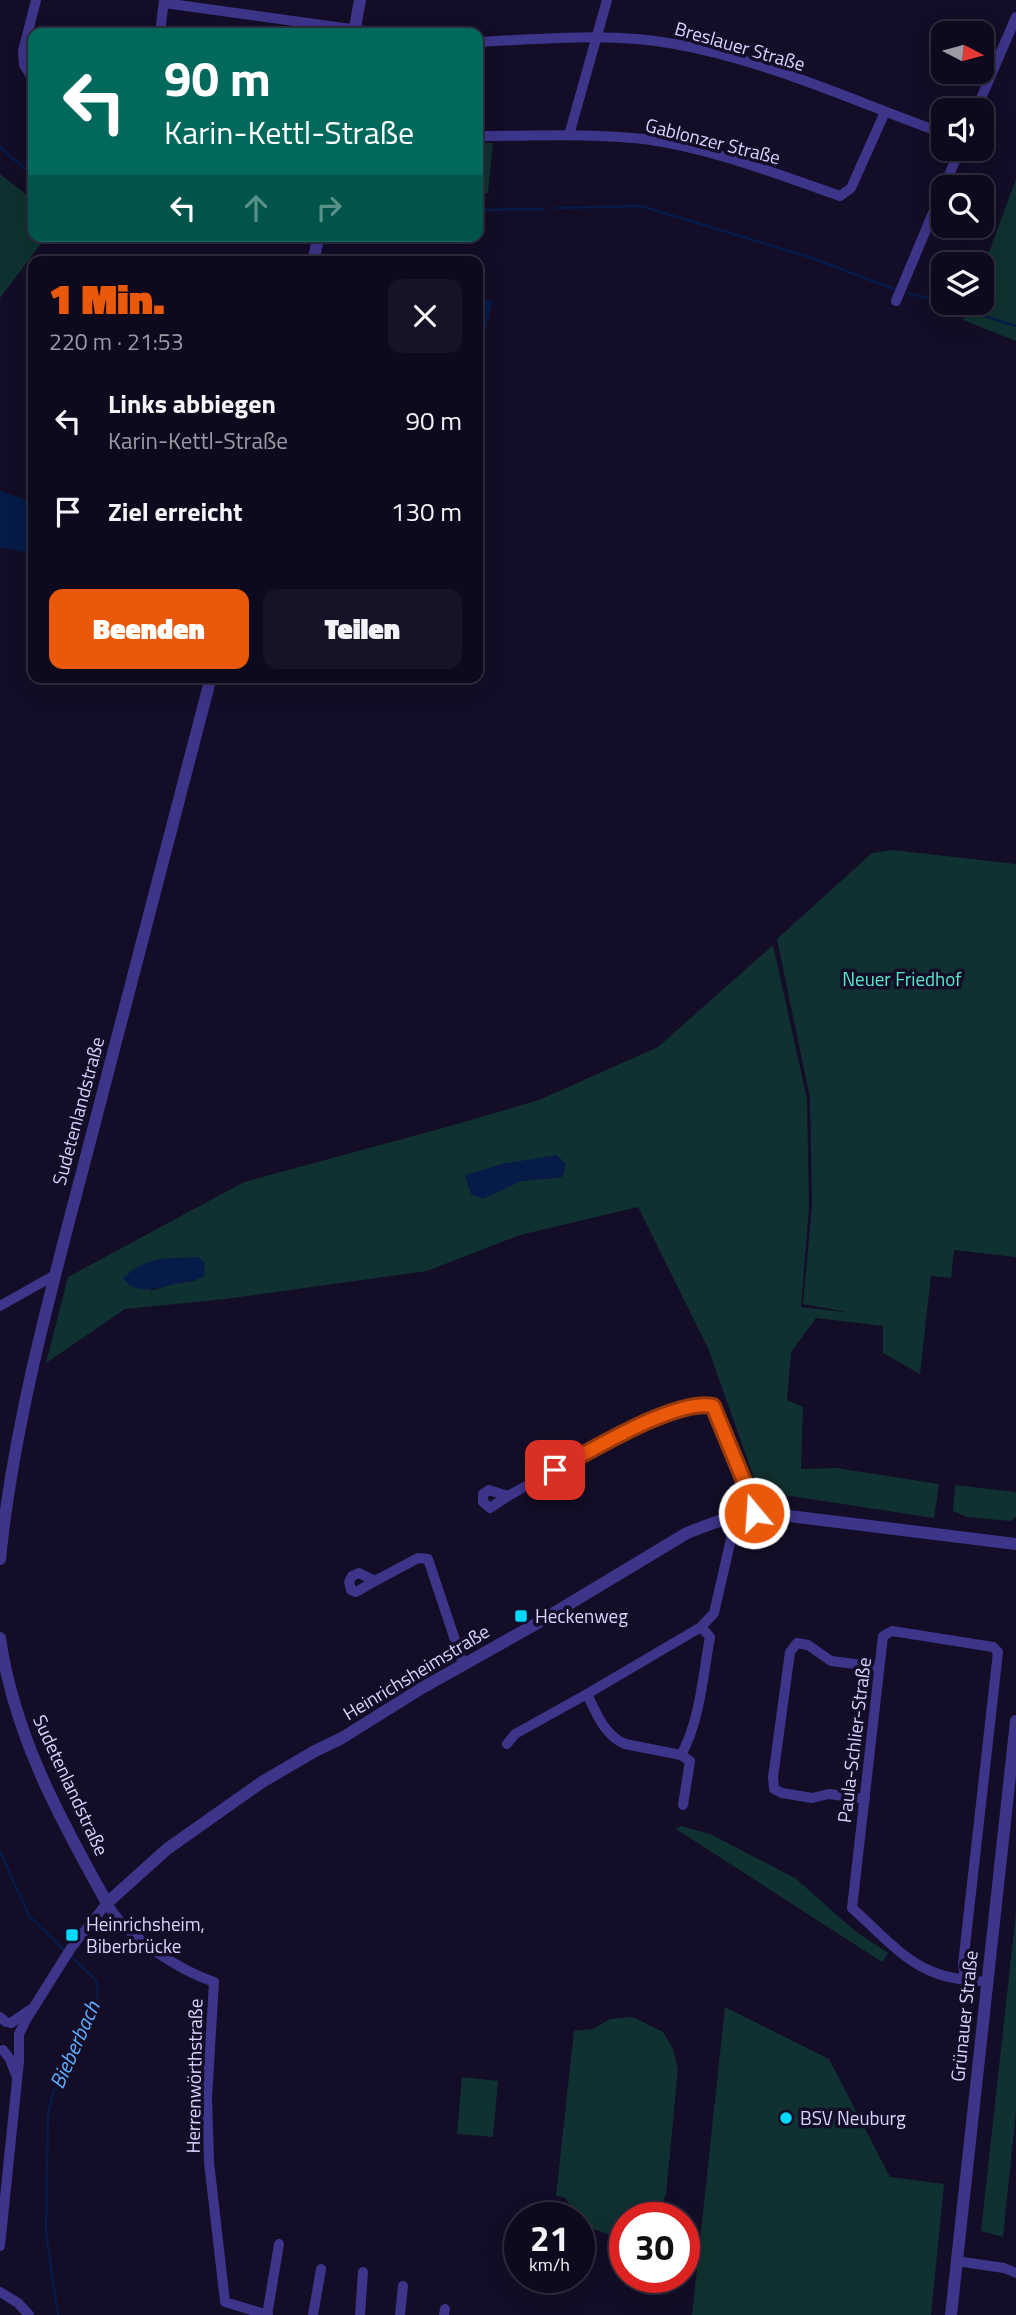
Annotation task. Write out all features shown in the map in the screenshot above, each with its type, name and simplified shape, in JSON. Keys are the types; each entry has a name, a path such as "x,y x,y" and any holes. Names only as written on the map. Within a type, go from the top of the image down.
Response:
{"street":[{"path":"29,28 36,0"},
{"path":"355,28 360,0"},
{"path":"569,135 607,0"},
{"path":"161,28 164,2 335,28"},
{"path":"981,98 1016,17"},
{"path":"28,31 23,51 24,65 28,71"},
{"name":"Breslauer Straße","path":"483,43 597,36 675,44 752,64 931,129"},
{"name":"Gablonzer Straße","path":"483,136 569,135 645,139 744,163 840,196 851,188 885,112"},
{"path":"896,301 931,219"},
{"name":"Sudetenlandstraße","path":"0,1559 15,1452 55,1275 209,683"},
{"path":"0,1306 55,1275"},
{"path":"508,1496 626,1432 673,1411 706,1404 713,1406 753,1503 754,1513"},
{"name":"Heinrichsheimstraße","path":"0,2246 17,2078 18,2038 34,2005 63,1958 107,1903 167,1849 216,1813 314,1751 348,1735 463,1664 540,1622 687,1533 754,1513 1016,1544"},
{"path":"507,1744 515,1734 701,1627 714,1613 736,1517"},
{"path":"375,1581 418,1558 428,1559 463,1664"},
{"path":"681,1755 696,1711 710,1637 701,1627"},
{"name":"Paula-Schlier-Straße","path":"965,1979 963,1964 998,1652 993,1647 892,1631 883,1636 852,1908 913,1961 932,1972 965,1979 987,1982"},
{"name":"Sudetenlandstraße","path":"0,1638 13,1705 37,1769 107,1903"},
{"path":"865,1799 829,1794 812,1798 782,1793 774,1789 773,1777 790,1652 797,1643 808,1645 831,1661 879,1667"},
{"path":"587,1694 597,1715 617,1741 681,1755 690,1761 683,1805"},
{"name":"Grünauer Straße","path":"951,2315 1016,1721"},
{"name":"Herrenwörthstraße","path":"107,1903 122,1923 148,1944 196,1976 214,1982 207,2098 209,2162 225,2302 267,2315 279,2244"},
{"name":"Heinrichsheimstraße","path":"18,2038 4,2021 34,2005"},
{"path":"1,2049 12,2049 18,2038"},
{"path":"1,2049 10,2059 17,2078"},
{"path":"956,2261 1004,2268 1016,2273"},
{"path":"313,2315 321,2269"},
{"path":"360,2315 363,2272"},
{"path":"400,2315 403,2286"},
{"path":"0,2292 18,2303 29,2315"}],"green space":[{"path":"483,143 493,143 488,193 483,193"},
{"path":"0,174 28,196 28,242 42,242 32,256 28,256 28,261 0,298"},
{"path":"1016,179 1016,341 963,320 965,315 994,315 994,252 989,252"},
{"name":"Neuer Friedhof","path":"893,850 1016,864 1016,1257 954,1250 951,1278 931,1276 920,1374 883,1353 883,1326 816,1318 791,1352 787,1400 803,1407 801,1469 836,1468 939,1484 934,1518 791,1496 760,1495 708,1348 638,1207 520,1235 427,1271 226,1299 125,1309 46,1363 68,1277 244,1182 539,1100 658,1047 773,945 807,1099 809,1207 801,1307 852,1313 803,1304 812,1206 810,1098 777,939 872,853","holes":["566,1164 562,1177 521,1181","199,1257 195,1281 176,1283 150,1291 176,1259"]},
{"path":"955,1485 1016,1492 1016,1517 1011,1521 967,1517 953,1511"},
{"path":"681,1826 710,1834 795,1878 855,1931 888,1953 882,1962 676,1829"},
{"path":"1016,1912 1016,2111 1003,2237 981,2231"},
{"name":"BSV Neuburg","path":"725,2007 829,2059 890,2177 944,2184 931,2315 692,2315 694,2293 700,2293 700,2240"},
{"path":"633,2017 663,2032 673,2049 678,2069 666,2195 662,2202 609,2202 609,2235 595,2229 595,2202 568,2202 566,2198 556,2196 574,2031 593,2029 610,2019"},
{"path":"462,2077 498,2081 493,2137 457,2134"}],"water":[{"path":"483,298 493,301 483,336"},
{"path":"0,491 28,500 28,553 0,547"},
{"path":"557,1155 566,1164 562,1177 521,1181 483,1199 471,1194 465,1175 502,1164"},
{"path":"199,1257 205,1263 204,1276 194,1280 141,1289 128,1284 123,1278 150,1262 167,1258"}],"waterway":[{"path":"0,147 28,172"},
{"path":"556,208 641,206 809,257 894,289"},
{"path":"483,210 543,209"},
{"path":"908,293 931,299"},
{"path":"981,315 1016,326"},
{"name":"Bieberbach","path":"0,1851 29,1916 66,1952"},
{"name":"Bieberbach","path":"58,2315 46,2234 48,2114 54,2090 95,2006 98,1989 96,1980 71,1956"}],"place":[{"name":"Heckenweg","path":"521,1616"},
{"name":"Heinrichsheim, Biberbrücke","path":"72,1935"},
{"name":"BSV Neuburg","path":"786,2118"}],"route":[{"path":"555,1470 626,1432 673,1411 706,1404 713,1406 753,1503 754,1513"}]}
